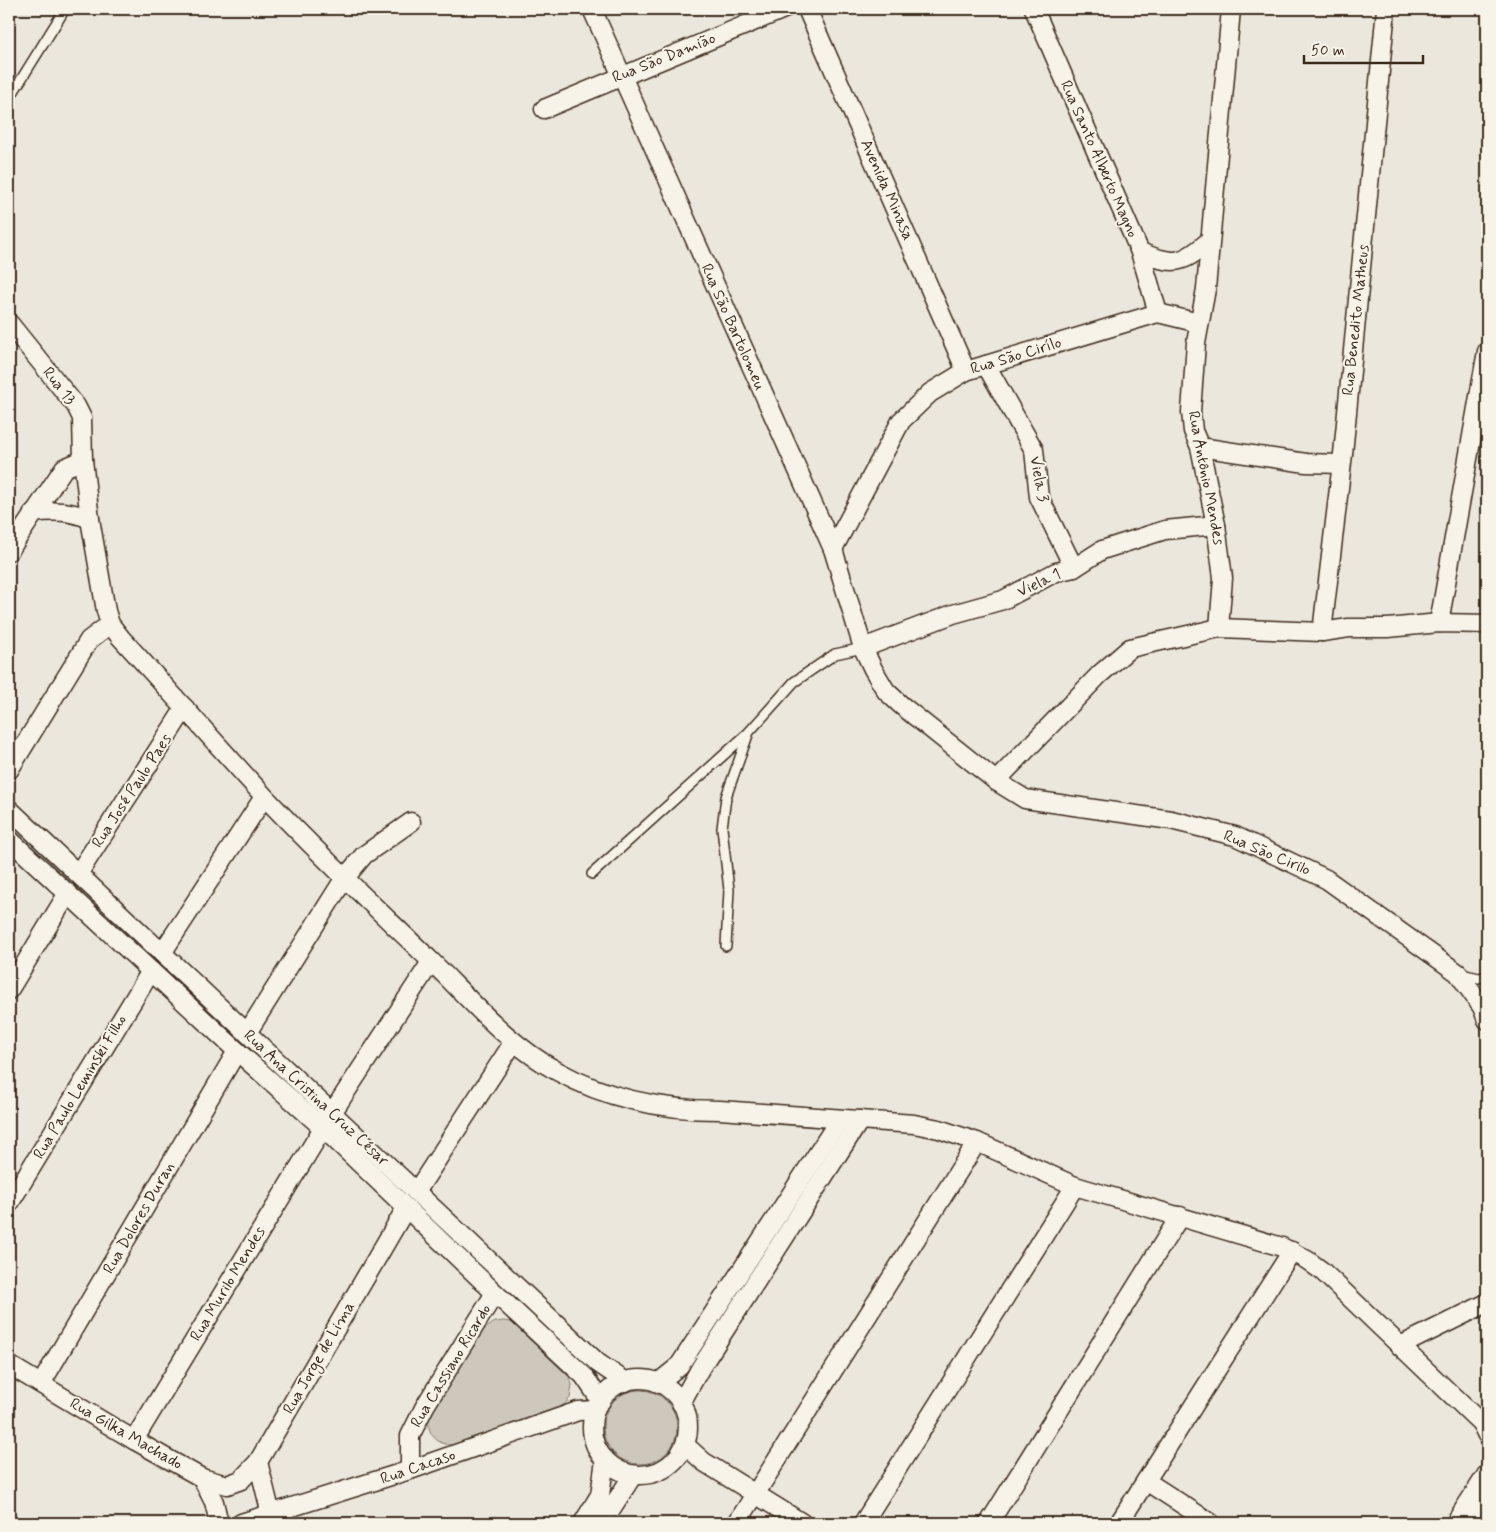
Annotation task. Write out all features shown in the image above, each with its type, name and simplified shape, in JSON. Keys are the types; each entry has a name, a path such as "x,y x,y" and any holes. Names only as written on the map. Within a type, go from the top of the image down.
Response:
{"street":[{"name":"Rua São Bartolomeu","path":"592,9 620,76 832,549 863,648"},
{"name":"Rua São Damião","path":"544,109 784,9"},
{"name":"Avenida Minasa","path":"807,9 966,370"},
{"name":"Rua Santo Alberto Magno","path":"1034,9 1140,252 1158,312"},
{"name":"Rua Antônio Mendes","path":"1219,628 1223,578 1216,525 1200,447 1193,431 1191,412 1196,343 1205,300 1231,9"},
{"name":"Rua Benedito Matheus","path":"1322,632 1341,464 1386,9"},
{"path":"1140,252 1165,261 1182,261 1210,240"},
{"name":"Rua São Cirílo","path":"832,549 901,421 930,393 966,370 1158,312"},
{"path":"1158,312 1200,323"},
{"name":"Rua 13","path":"9,323 76,406 82,418 82,460 90,519 110,624"},
{"path":"1439,623 1487,351"},
{"name":"Viela 3","path":"986,365 1034,450 1039,497 1074,568"},
{"path":"1200,447 1306,464 1341,464"},
{"path":"9,551 64,468 82,460"},
{"path":"34,513 67,512 90,519"},
{"name":"Viela 1","path":"863,648 953,614 1003,600 1056,572 1074,568 1102,550 1164,530 1216,525"},
{"path":"996,781 1100,674 1130,648 1219,628 1322,632 1349,628 1388,628 1439,623 1487,624"},
{"path":"9,770 89,640 110,624 264,797 344,879 432,962 513,1043 557,1072 596,1089 627,1099 681,1109 914,1124 939,1129 978,1142 1075,1186 1272,1243 1292,1251 1322,1271 1481,1423 1487,1435"},
{"name":"Rua São Cirilo","path":"863,648 872,669 886,691 996,781 1025,800 1171,820 1235,836 1326,879 1458,973 1482,1007 1487,1020"},
{"name":"Rua José Paulo Paes","path":"78,874 185,708"},
{"path":"162,953 264,797"},
{"name":"Rua Ana Cristina Cruz César","path":"9,809 246,1033 406,1208 584,1376 598,1405"},
{"path":"246,1033 344,879 364,855 411,822"},
{"name":"Rua Ana Cristina Cruz César","path":"9,839 237,1051 416,1192 598,1363 626,1382"},
{"path":"9,990 68,894"},
{"name":"Rua Murilo Mendes","path":"134,1440 328,1121 432,962"},
{"name":"Rua Paulo Leminski Filho","path":"9,1204 151,971"},
{"path":"416,1192 513,1043"},
{"name":"Rua Dolores Duran","path":"40,1384 237,1051"},
{"path":"658,1383 679,1366 840,1119"},
{"path":"682,1403 701,1367 860,1120"},
{"path":"737,1523 978,1142"},
{"path":"863,1523 1075,1186"},
{"name":"Rua Jorge de Lima","path":"202,1478 227,1485 241,1480 258,1462 406,1208"},
{"path":"989,1523 1180,1216"},
{"path":"1119,1523 1292,1251"},
{"name":"Rua Cassiano Ricardo","path":"410,1470 410,1436 424,1406 495,1293"},
{"path":"1400,1346 1487,1303"},
{"name":"Rua Gilka Machado","path":"9,1365 134,1440 202,1478"},
{"path":"636,1380 658,1383 675,1395 682,1403 688,1424 688,1434 680,1454 664,1469 649,1474 633,1475 613,1467 605,1460 594,1442 592,1431 598,1405 608,1392 626,1382 636,1380"},
{"name":"Rua Cacaso","path":"241,1523 410,1470 598,1405"},
{"path":"685,1445 704,1462 802,1523"},
{"path":"583,1523 600,1495 605,1460"},
{"path":"258,1462 271,1514"},
{"path":"1455,1523 1487,1474"},
{"path":"602,1523 633,1475"},
{"path":"202,1478 214,1502 219,1523"},
{"path":"1146,1481 1211,1523"},
{"path":"1474,1523 1487,1505"}],"lane":[{"path":"9,99 66,9"},
{"path":"592,874 750,732 794,682 835,654 863,648"},
{"path":"726,946 730,890 722,828 726,797 750,732"},
{"path":"1458,973 1479,978 1487,976"}],"shaded area":[{"path":"495,1322 512,1322 570,1378 572,1385 570,1398 562,1407 556,1410 455,1445 442,1443 432,1435 430,1430 429,1418 431,1411 483,1330"},
{"path":"640,1390 661,1396 671,1406 677,1427 671,1448 661,1458 640,1464 619,1458 609,1448 603,1427 609,1406 619,1396"}]}
